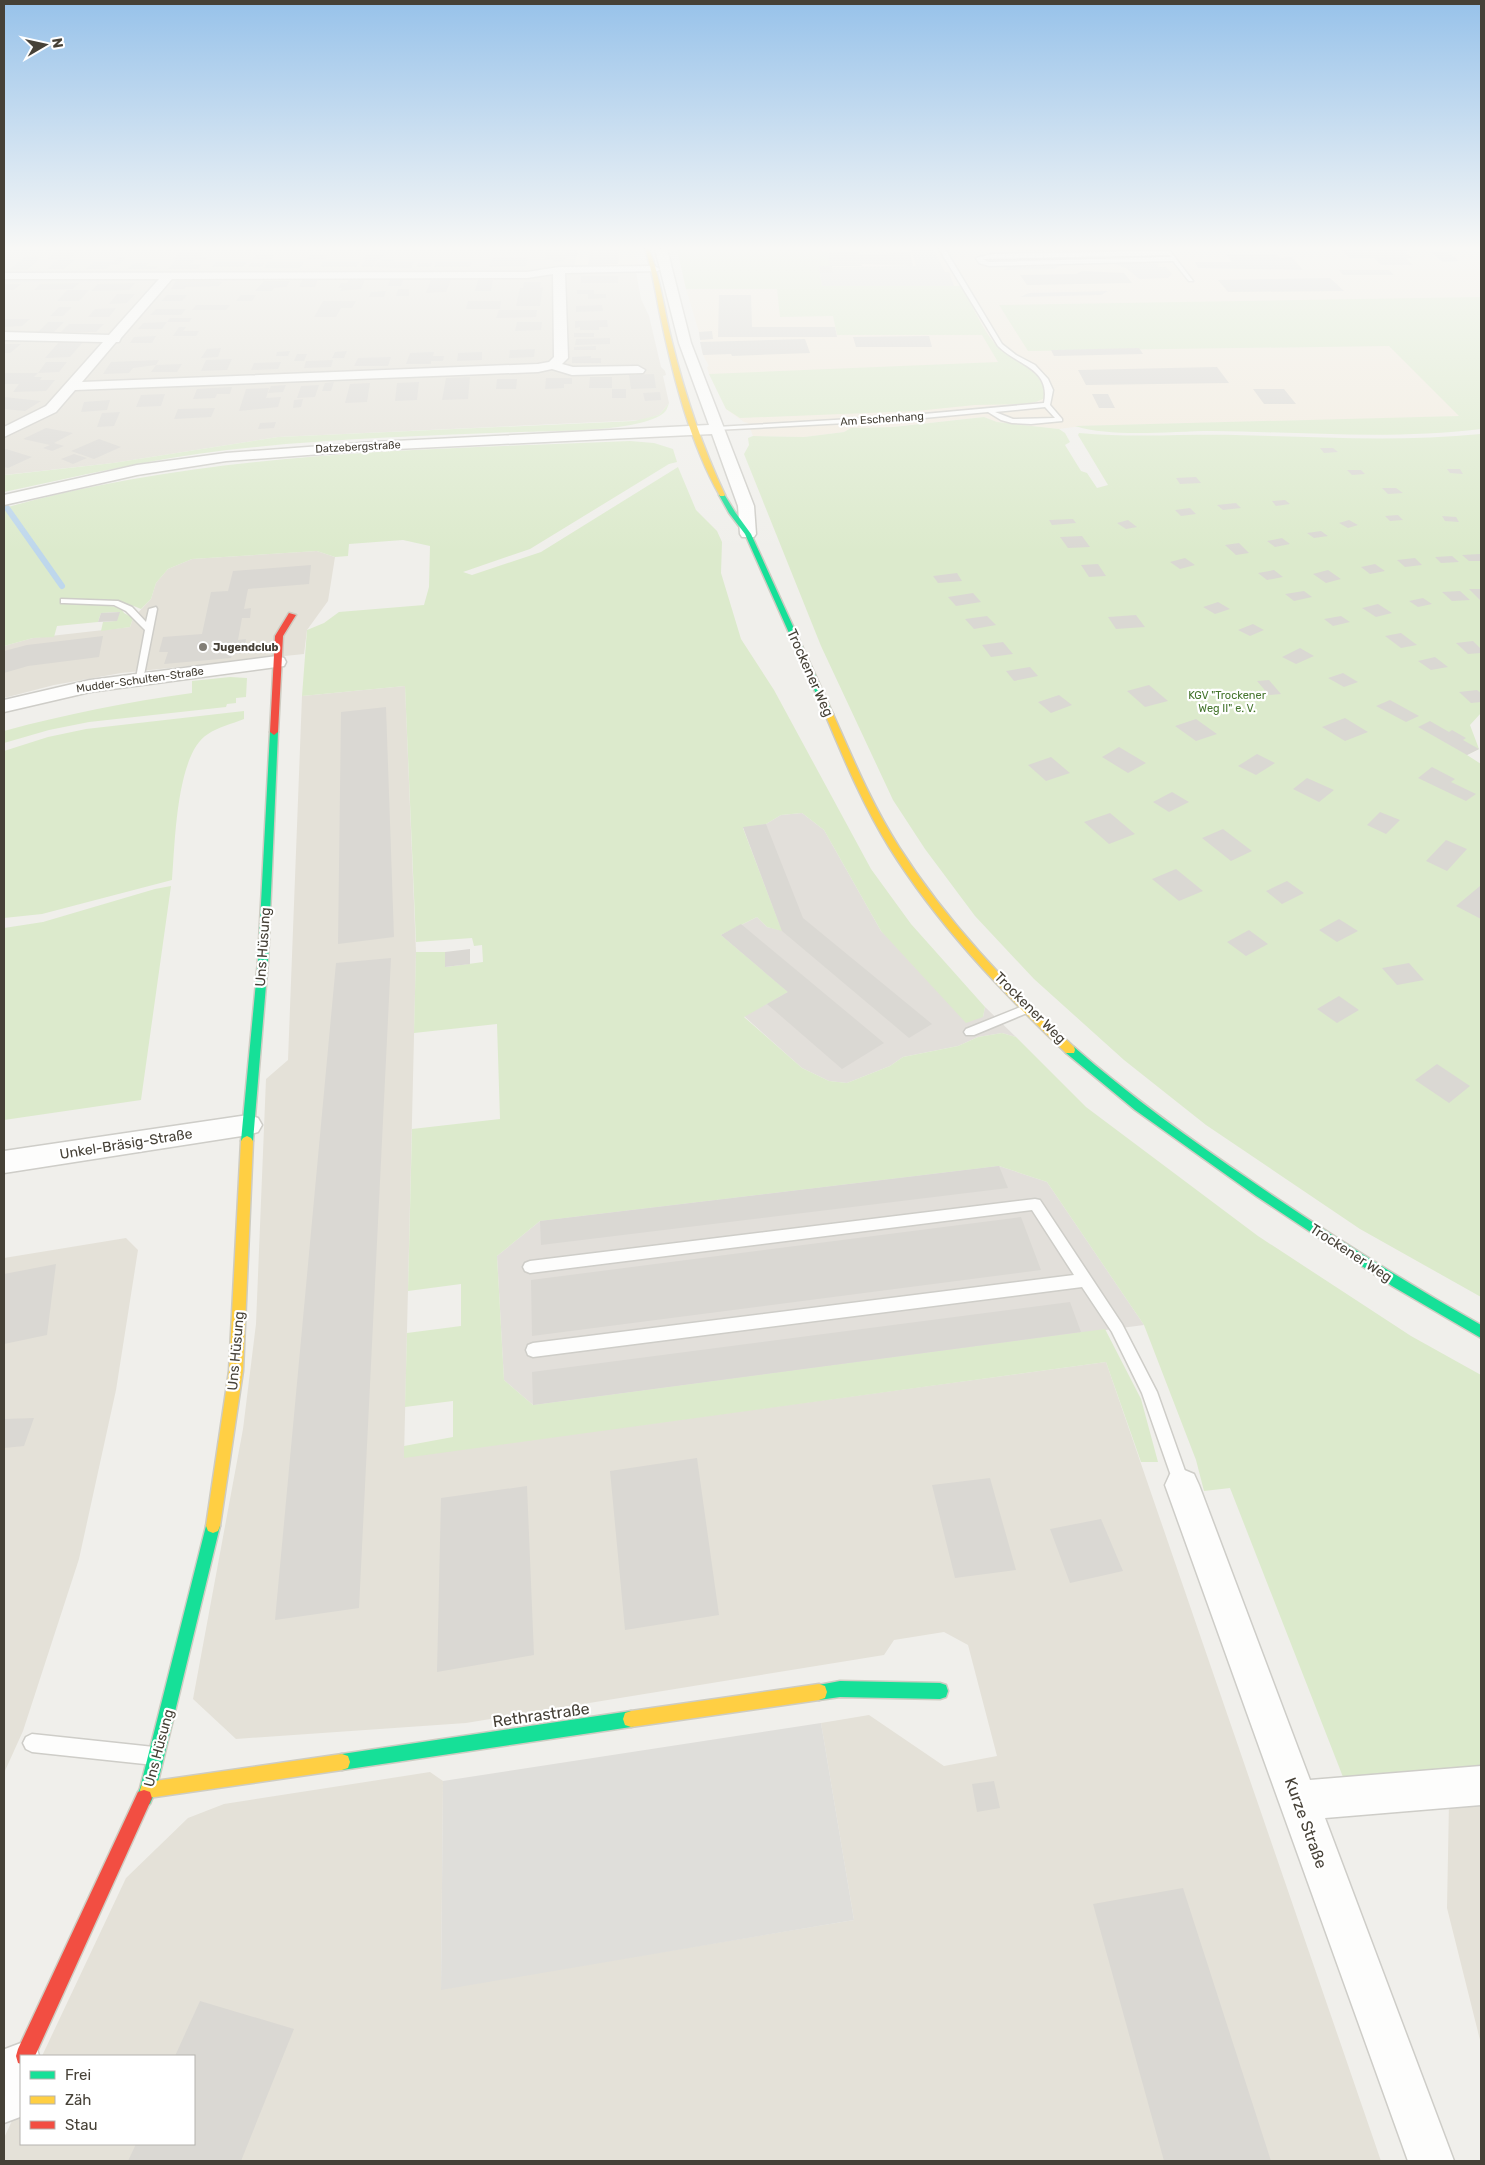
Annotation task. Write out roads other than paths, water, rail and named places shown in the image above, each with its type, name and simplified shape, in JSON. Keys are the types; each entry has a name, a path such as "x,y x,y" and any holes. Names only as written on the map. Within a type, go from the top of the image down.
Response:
{"street":[{"path":"4,433 44,414 104,350"},
{"path":"72,386 538,368 553,365 561,358 561,350"},
{"name":"Trockener Weg","path":"672,350 706,459 728,507 748,534 864,794 894,846 927,893 966,943 1028,1008 1098,1074 1167,1129 1332,1242 1433,1306 1481,1332"},
{"name":"Trockener Weg","path":"688,350 746,506 748,534"},
{"path":"553,365 572,372 638,370"},
{"name":"Datzebergstraße","path":"4,500 137,470 226,457 366,446 717,429"},
{"name":"Uns Hüsung","path":"25,2055 148,1790 211,1538 236,1371 248,1125 263,961 279,636 292,615"},
{"name":"Mudder-Schulten-Straße","path":"4,706 67,690 140,678 277,662"},
{"name":"Unkel-Bräsig-Straße","path":"4,1162 248,1125"},
{"name":"Kurze Straße","path":"1182,1485 1431,2161"},
{"name":"Rethrastraße","path":"148,1790 840,1689 940,1691"},
{"path":"1297,1801 1481,1786"},
{"path":"4,2102 20,2067"}],"lane":[{"path":"988,409 994,416 1005,420 1027,422 1060,420 1047,405 1050,390 1042,374 1031,363 1009,350"},
{"name":"Am Eschenhang","path":"717,429 902,418 1047,405"},
{"path":"64,601 116,603 129,610 148,629"},
{"path":"140,678 153,609"},
{"path":"970,1032 1028,1008"},
{"path":"530,1267 1035,1204 1117,1328 1149,1392 1182,1485"},
{"path":"533,1350 1086,1280"},
{"path":"32,1743 157,1757"}],"waterway":[{"path":"7,508 62,586"}],"place":[{"name":"Jugendclub","path":"203,647"}],"park label":[{"name":"KGV \"Trockener Weg II\" e. V.","path":"1227,701"}]}
